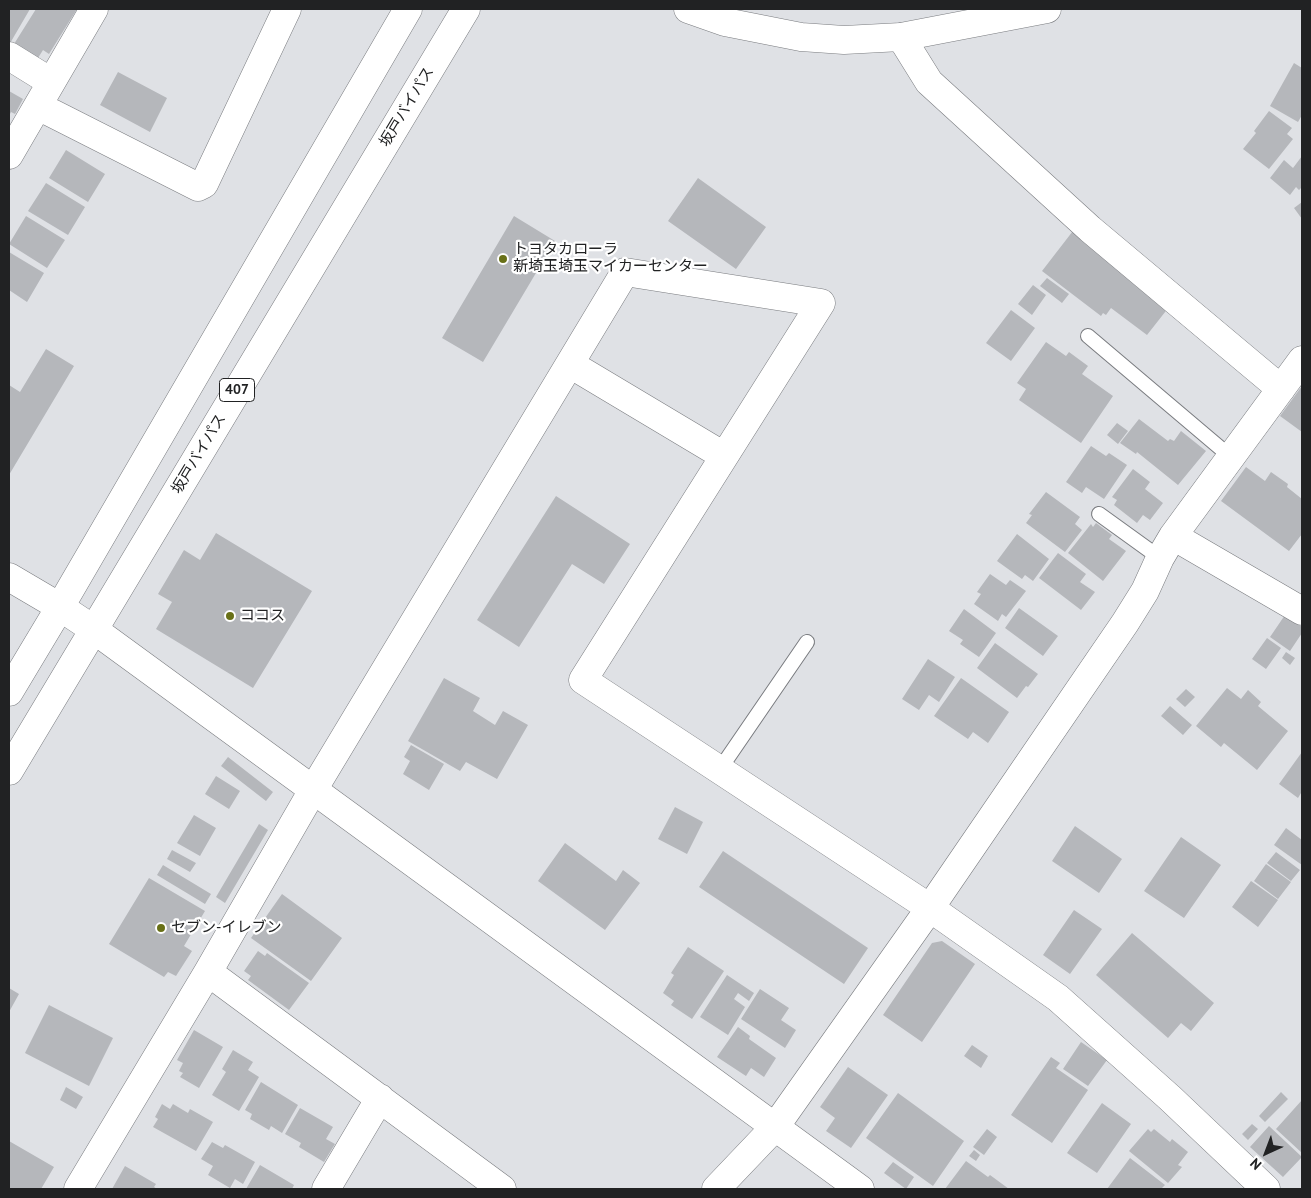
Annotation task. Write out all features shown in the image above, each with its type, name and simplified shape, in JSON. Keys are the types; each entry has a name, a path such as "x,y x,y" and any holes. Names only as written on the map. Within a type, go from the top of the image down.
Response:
{"main road":[{"path":"9,155 94,9"},
{"path":"38,106 198,187 204,184 287,9"},
{"path":"9,692 408,9"},
{"name":"坂戸バイパス","path":"9,771 466,9"},
{"path":"688,9 725,22 801,37 844,40 902,37 1047,9"},
{"path":"902,37 929,82 1090,229 1281,389"},
{"path":"9,56 51,82"},
{"path":"78,1189 208,972 313,790 625,272 821,303 583,680 930,908 1058,998 1170,1098 1266,1189"},
{"path":"716,1189 775,1127 930,908 1125,623 1145,591 1167,547 1302,360"},
{"path":"570,364 724,456"},
{"path":"1167,547 1302,611"},
{"path":"9,577 93,629 860,1189"},
{"path":"208,972 502,1189"},
{"path":"326,1189 380,1098"}],"lane":[{"path":"1088,336 1232,458"},
{"path":"1099,514 1167,547"},
{"path":"720,769 807,642"}],"building":[{"path":"9,9 30,9 9,45"},
{"path":"36,9 77,9 49,54 43,50 38,58 14,44"},
{"path":"1294,63 1302,68 1302,115 1298,122 1270,106"},
{"path":"118,72 167,98 150,132 100,105"},
{"path":"9,91 23,99 15,114 11,112 9,116"},
{"path":"1269,111 1292,128 1287,134 1293,139 1269,169 1243,149 1256,133 1254,131"},
{"path":"66,150 105,174 88,202 49,178"},
{"path":"1302,156 1302,187 1299,190 1296,187 1290,195 1270,178 1284,160 1293,168"},
{"path":"698,178 766,227 736,269 668,221"},
{"path":"46,183 85,207 68,235 28,211"},
{"path":"1302,202 1302,219 1294,208"},
{"path":"26,216 65,240 47,268 9,244"},
{"path":"514,216 555,241 483,362 442,338"},
{"path":"1076,227 1169,307 1147,335 1111,308 1106,315 1103,313 1101,316 1042,271"},
{"path":"9,252 44,273 27,302 9,290"},
{"path":"1047,278 1069,294 1062,303 1040,286"},
{"path":"1033,285 1046,295 1032,315 1018,304"},
{"path":"1011,310 1035,328 1011,361 986,343"},
{"path":"1046,342 1066,356 1069,352 1088,366 1082,374 1113,396 1081,443 1019,400 1026,389 1017,383"},
{"path":"46,349 74,366 9,475 9,385 20,392"},
{"path":"1302,386 1302,432 1280,416"},
{"path":"1139,419 1168,441 1170,439 1174,441 1181,431 1206,451 1178,485 1137,452 1136,454 1120,443"},
{"path":"1117,423 1128,431 1118,444 1107,435"},
{"path":"1091,446 1106,456 1109,453 1127,465 1104,499 1086,487 1082,493 1066,482"},
{"path":"1246,467 1265,481 1271,472 1288,484 1287,487 1302,499 1302,534 1289,551 1221,501"},
{"path":"1133,469 1150,482 1145,489 1163,503 1150,520 1143,515 1137,523 1114,505 1117,500 1112,497"},
{"path":"1046,492 1080,517 1075,524 1082,530 1065,552 1026,523 1032,515 1029,514"},
{"path":"556,496 630,544 604,584 572,564 519,647 477,620"},
{"path":"1096,523 1112,535 1109,539 1126,551 1103,581 1068,553 1091,524 1093,527"},
{"name":"ココス","path":"216,533 312,591 253,688 156,629 172,602 158,594 184,550 200,560"},
{"path":"1017,534 1049,559 1033,581 1025,575 1022,579 997,561"},
{"path":"1058,553 1086,574 1080,582 1095,592 1081,610 1039,578"},
{"path":"990,574 1006,585 1010,580 1026,591 1006,617 1002,614 998,621 974,604 981,594 977,592"},
{"path":"1019,608 1058,636 1043,656 1005,628"},
{"path":"964,609 996,633 979,657 960,644 963,640 949,631"},
{"path":"1285,615 1302,627 1302,633 1290,651 1270,637"},
{"path":"1267,638 1281,648 1266,669 1252,659"},
{"path":"995,643 1038,674 1017,698 977,668"},
{"path":"1286,652 1295,658 1290,665 1282,658"},
{"path":"928,659 955,677 939,702 929,695 919,710 902,699"},
{"path":"444,678 480,698 473,711 495,725 503,711 528,725 497,779 466,762 460,771 408,741"},
{"path":"961,678 1009,712 988,743 973,732 968,739 934,716"},
{"path":"1227,688 1241,699 1248,690 1261,702 1258,706 1288,731 1257,770 1224,743 1221,747 1196,726"},
{"path":"1186,689 1195,697 1185,707 1176,699"},
{"path":"1170,706 1192,725 1183,735 1161,716"},
{"path":"411,745 444,764 429,790 403,774 410,761 404,757"},
{"path":"1302,752 1302,794 1298,798 1279,784"},
{"path":"228,757 273,792 266,801 221,766"},
{"path":"216,776 240,791 229,809 205,794"},
{"path":"675,807 703,822 687,854 658,839"},
{"path":"194,815 216,828 200,856 177,843"},
{"path":"259,824 268,830 225,903 216,897"},
{"path":"1075,826 1122,859 1099,893 1052,861"},
{"path":"1286,828 1302,840 1302,865 1274,845"},
{"path":"1181,837 1221,865 1184,918 1144,891"},
{"path":"565,843 616,881 623,870 640,883 605,930 538,881"},
{"path":"172,850 196,863 190,872 167,859"},
{"path":"723,851 868,948 844,984 699,887"},
{"path":"1276,852 1300,870 1291,881 1267,863"},
{"path":"1266,864 1291,882 1278,899 1254,881"},
{"path":"163,865 211,894 205,904 157,875"},
{"path":"149,878 205,911 184,946 192,951 176,976 168,972 164,977 109,944"},
{"path":"1251,881 1278,900 1258,927 1232,907"},
{"path":"282,894 342,938 311,981 251,938"},
{"path":"1074,910 1102,929 1070,974 1043,955"},
{"path":"1132,933 1214,1003 1191,1031 1181,1023 1168,1038 1096,975"},
{"path":"942,941 975,964 922,1042 883,1015 932,943"},
{"path":"688,947 724,971 692,1019 671,1005 674,1001 663,993 674,975 671,973"},
{"path":"258,951 265,956 267,953 309,983 289,1010 248,980 251,976 244,971"},
{"path":"727,975 754,993 749,1001 738,993 734,999 745,1007 728,1035 700,1017"},
{"path":"9,988 19,994 9,1012"},
{"path":"760,989 789,1008 781,1020 796,1030 785,1048 741,1019"},
{"path":"49,1005 113,1038 89,1086 25,1053"},
{"path":"738,1027 750,1036 749,1039 776,1058 764,1077 751,1068 746,1076 717,1057"},
{"path":"194,1030 223,1047 199,1088 180,1077 183,1073 179,1071 183,1063 177,1060"},
{"path":"1081,1042 1107,1060 1088,1086 1063,1069"},
{"path":"972,1045 988,1056 981,1068 964,1056"},
{"path":"233,1050 253,1062 248,1070 259,1077 239,1111 212,1095 226,1072 222,1069"},
{"path":"1051,1057 1060,1063 1056,1068 1088,1090 1052,1143 1011,1115"},
{"path":"848,1067 888,1095 851,1148 826,1131 835,1118 820,1107"},
{"path":"261,1082 298,1105 282,1133 271,1126 269,1130 250,1119 252,1114 245,1110"},
{"path":"66,1087 83,1097 76,1109 60,1100"},
{"path":"1281,1092 1288,1099 1265,1122 1259,1116"},
{"path":"898,1093 964,1141 933,1186 866,1138"},
{"path":"1302,1100 1302,1153 1276,1129"},
{"path":"1102,1103 1131,1124 1097,1173 1067,1153"},
{"path":"162,1104 170,1109 173,1104 188,1113 190,1109 213,1122 196,1151 153,1127 158,1119 155,1117"},
{"path":"300,1108 333,1127 326,1139 335,1144 324,1162 299,1147 301,1143 285,1134"},
{"path":"1252,1124 1258,1129 1248,1140 1242,1134"},
{"path":"1269,1126 1302,1157 1283,1177 1250,1147"},
{"path":"987,1129 997,1137 984,1155 973,1147"},
{"path":"1148,1129 1151,1132 1154,1129 1170,1142 1172,1139 1188,1152 1178,1165 1182,1167 1168,1183 1129,1151"},
{"path":"9,1141 54,1167 41,1189 9,1189"},
{"path":"212,1142 223,1148 225,1145 255,1162 243,1184 235,1179 230,1188 208,1175 213,1166 201,1159"},
{"path":"974,1150 980,1155 976,1161 969,1156"},
{"path":"1130,1158 1165,1185 1161,1189 1107,1189"},
{"path":"966,1161 988,1177 990,1175 1009,1189 945,1189"},
{"path":"893,1162 914,1177 906,1189 884,1173"},
{"path":"260,1165 294,1185 292,1189 246,1189"},
{"path":"125,1166 156,1184 154,1187 157,1189 112,1189"}],"place":[{"name":"トヨタカローラ 新埼玉埼玉マイカーセンター","path":"503,259"},
{"name":"ココス","path":"230,616"},
{"name":"セブン-イレブン","path":"161,928"}]}
